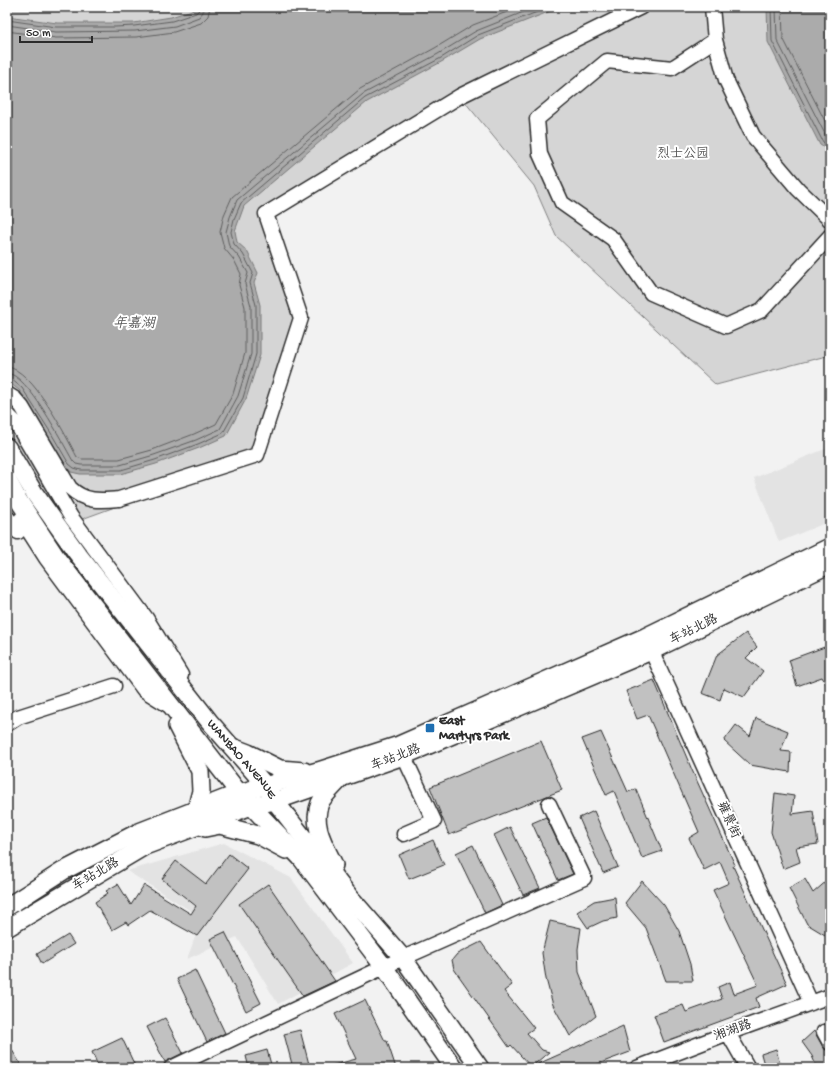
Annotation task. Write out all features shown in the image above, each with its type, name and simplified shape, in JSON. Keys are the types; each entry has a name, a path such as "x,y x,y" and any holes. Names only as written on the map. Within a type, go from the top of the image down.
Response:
{"main road":[{"name":"WANBAO AVENUE","path":"7,447 35,494 77,553 209,721 266,786 275,801 349,896 404,958 480,1068"},
{"name":"WANBAO AVENUE","path":"7,479 58,560 173,710 239,793 301,858 384,967 454,1068"},
{"name":"车站北路","path":"648,644 830,548"},
{"name":"车站北路","path":"7,928 145,846 251,806 275,801 341,778 401,750 830,564"},
{"path":"173,710 178,729 200,771 201,791 196,810"},
{"path":"230,746 280,769 318,771"},
{"name":"车站北路","path":"7,907 63,871 132,835 239,793 401,750"},
{"path":"341,778 320,802 318,819 320,836 349,896"},
{"path":"183,831 220,825 258,835 301,858"}],"street":[{"path":"7,394 15,399 22,407 70,488 77,495 87,499 119,499 257,455 301,318 266,214 460,96 641,7"},
{"path":"712,7 715,40 726,80 753,136 798,189 830,220"},
{"path":"715,40 672,68 607,61 537,119 540,154 562,203 613,238 651,293 726,326 762,310 830,236"},
{"path":"7,404 15,408 72,504 91,532 99,556"},
{"path":"7,414 16,423 70,517 146,618 209,721"},
{"path":"7,496 46,558 144,690 173,710"},
{"path":"7,517 18,532"},
{"name":"雍景街","path":"648,644 811,1003"},
{"path":"7,724 18,717 114,686"},
{"path":"401,750 434,821 404,834"},
{"path":"171,1068 384,967 584,878 549,804"},
{"name":"湘湖路","path":"637,1068 830,996"},
{"path":"728,1033 748,1068"}],"shaded area":[{"path":"830,447 830,521 779,542 754,478"},
{"path":"224,843 291,878 353,963 278,1004 237,937 187,959 202,918 127,871"}],"green space":[{"name":"烈士公园","path":"7,7 830,7 830,355 716,385 556,236 534,186 460,96 266,214 301,318 257,455 41,534 7,502"}],"water":[{"name":"年嘉湖","path":"201,7 561,7 480,39 367,102 244,206 235,231 237,242 247,251 258,273 254,283 260,305 260,355 246,399 226,436 156,464 121,474 80,474 71,472 29,404 19,390 7,381 7,16 57,23 134,23 171,17"},
{"path":"767,7 830,7 830,151 820,145 768,42"}],"building":[{"path":"746,633 757,647 746,658 763,671 744,697 724,688 720,700 702,693 717,655"},
{"path":"830,645 830,690 822,677 797,686 789,660"},
{"path":"654,680 692,770 735,865 733,866 787,984 756,998 759,1007 664,1042 654,1015 683,1005 686,1012 722,999 718,987 730,982 734,994 758,985 713,890 729,883 720,862 704,870 689,838 699,832 648,715 637,719 626,691"},
{"path":"756,718 788,731 781,751 791,752 790,772 750,765 724,741 736,725 750,736"},
{"path":"601,732 628,792 636,789 662,851 642,858 614,791 606,795 582,739"},
{"path":"541,741 562,790 449,835 430,787"},
{"path":"775,793 794,796 792,814 813,811 818,844 796,847 800,862 783,869 771,832"},
{"path":"594,811 618,867 603,873 579,818"},
{"path":"546,817 573,874 558,880 532,823"},
{"path":"510,827 540,888 523,895 494,835"},
{"path":"433,840 444,865 409,879 399,855"},
{"path":"473,845 502,905 485,913 456,853"},
{"path":"229,854 248,869 197,936 150,910 128,925 126,922 112,930 95,902 108,893 106,891 118,884 131,905 144,885 191,914 196,906 162,879 176,861 206,884"},
{"path":"830,878 830,938 807,924 789,888 805,879 813,893"},
{"path":"642,881 664,905 679,931 690,964 693,981 666,981 646,928 625,903"},
{"path":"268,884 335,981 303,996 239,904"},
{"path":"615,897 617,918 603,921 588,928 577,912 594,901"},
{"path":"550,921 581,928 578,949 579,972 596,1016 570,1036 553,1005 546,979 542,953"},
{"path":"225,932 261,1003 246,1011 210,939"},
{"path":"68,935 74,944 42,964 37,954"},
{"path":"481,942 512,985 504,991 534,1028 527,1033 542,1050 549,1052 531,1067 511,1045 509,1047 454,969 452,960 457,954"},
{"path":"195,970 225,1033 207,1042 177,979"},
{"path":"365,1000 385,1041 387,1041 396,1068 330,1068 330,1066 356,1059 335,1014"},
{"path":"165,1018 183,1053 165,1062 147,1027"},
{"path":"623,1026 630,1052 587,1068 529,1068"},
{"path":"300,1030 310,1068 293,1068 284,1034"},
{"path":"814,1031 823,1047 829,1051 830,1068 817,1068 812,1056 802,1042"},
{"path":"122,1038 136,1068 99,1068 92,1052"},
{"path":"7,1042 23,1068 7,1068"},
{"path":"776,1049 779,1061 784,1068 765,1068 761,1054"},
{"path":"267,1050 272,1068 249,1068 246,1056"}],"place":[{"name":"East Martyrs Park","path":"430,728"}]}
